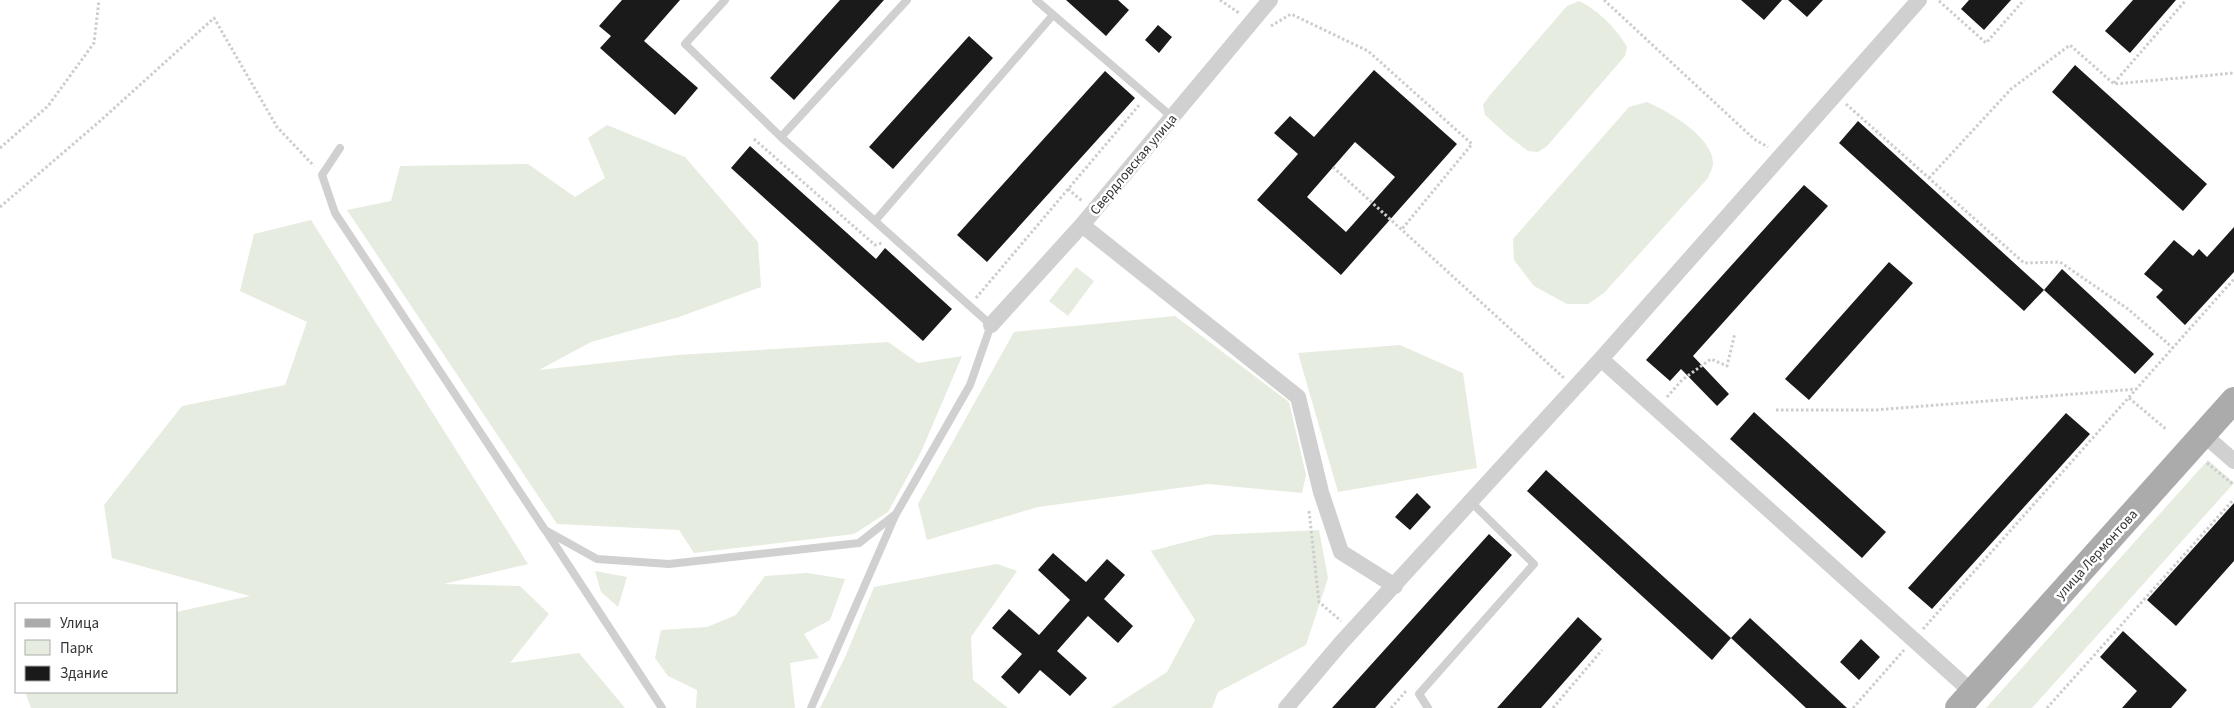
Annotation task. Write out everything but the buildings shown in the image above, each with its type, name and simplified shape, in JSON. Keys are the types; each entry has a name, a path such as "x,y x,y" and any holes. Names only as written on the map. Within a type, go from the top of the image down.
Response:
{"main road":[{"name":"улица Лермонтова","path":"1966,700 2202,447 2234,400"}],"street":[{"name":"Свердловская улица","path":"991,325 1082,225 1270,0"},
{"path":"1286,708 1394,586 1601,359 1919,0"},
{"path":"1082,225 1298,397 1321,492 1341,552 1394,586"},
{"path":"1601,359 1913,640 1966,700"},
{"path":"2202,447 2234,461"}],"lane":[{"path":"725,0 685,44 781,137 991,325 970,385 896,514 811,708"},
{"path":"781,137 907,0"},
{"path":"1036,0 1172,117"},
{"path":"875,221 1054,15"},
{"path":"340,148 322,175 335,213 662,708"},
{"path":"1428,708 1419,694 1534,564 1471,502"},
{"path":"545,530 597,559 669,564 859,543 896,514"}],"path":[{"path":"0,148 48,106 94,43 99,0"},
{"path":"1220,0 1241,15"},
{"path":"1604,0 1754,139 1782,155"},
{"path":"1939,1 1986,43 2024,0"},
{"path":"2114,84 2186,0"},
{"path":"1263,31 1291,14 1368,51 1472,144 1402,229"},
{"path":"0,207 100,121 214,18 277,127 322,175"},
{"path":"1929,178 2011,89 2070,45 2114,84 2234,73"},
{"path":"969,305 1147,96"},
{"path":"1845,102 2024,263 2060,262 2128,309 2173,348"},
{"path":"1333,167 1564,378"},
{"path":"1068,189 1082,201"},
{"path":"1854,708 2234,279"},
{"path":"1657,409 1682,380 1711,359 1727,366 1735,333"},
{"path":"1776,410 1875,410 2137,388"},
{"path":"2128,398 2167,430"},
{"path":"2202,447 2234,485"},
{"path":"2047,708 2234,498"},
{"path":"1308,508 1319,602 1347,627"},
{"path":"1553,708 1602,650"},
{"path":"1391,708 1411,686"}],"green space":[{"path":"1579,1 1600,15 1618,33 1627,47 1625,56 1547,146 1538,152 1528,151 1485,115 1483,105 1567,6"},
{"path":"1647,102 1677,118 1698,135 1711,153 1712,169 1708,178 1604,293 1588,304 1567,304 1534,286 1514,260 1513,239 1629,107"},
{"path":"607,125 685,157 758,242 761,287 679,317 591,342 539,370 677,355 888,342 918,363 962,356 921,452 888,512 854,534 694,553 679,530 557,524 347,210 391,201 400,166 528,164 575,197 605,178 588,138"},
{"path":"311,220 528,564 444,584 520,586 549,614 510,663 579,653 625,708 31,708 26,695 27,693 178,693 178,612 250,596 112,558 104,505 182,406 285,385 307,322 240,291 254,234"},
{"path":"1076,267 1094,281 1068,316 1049,301"},
{"path":"1175,316 1289,402 1306,475 1302,493 1208,484 1038,507 927,540 918,504 1014,332"},
{"path":"1400,345 1463,373 1477,468 1338,492 1298,353"},
{"path":"2208,460 2234,483 2032,708 1986,708"},
{"path":"1319,530 1328,578 1306,645 1218,692 1212,708 1111,708 1167,672 1195,620 1151,551 1213,535"},
{"path":"997,564 1017,571 971,637 973,680 1008,708 820,708 846,655 874,587"},
{"path":"595,571 627,577 618,607 601,592"},
{"path":"807,573 845,579 830,620 804,634 819,658 790,663 795,708 696,708 697,690 668,676 655,658 661,630 707,627 736,615 765,576"}]}
